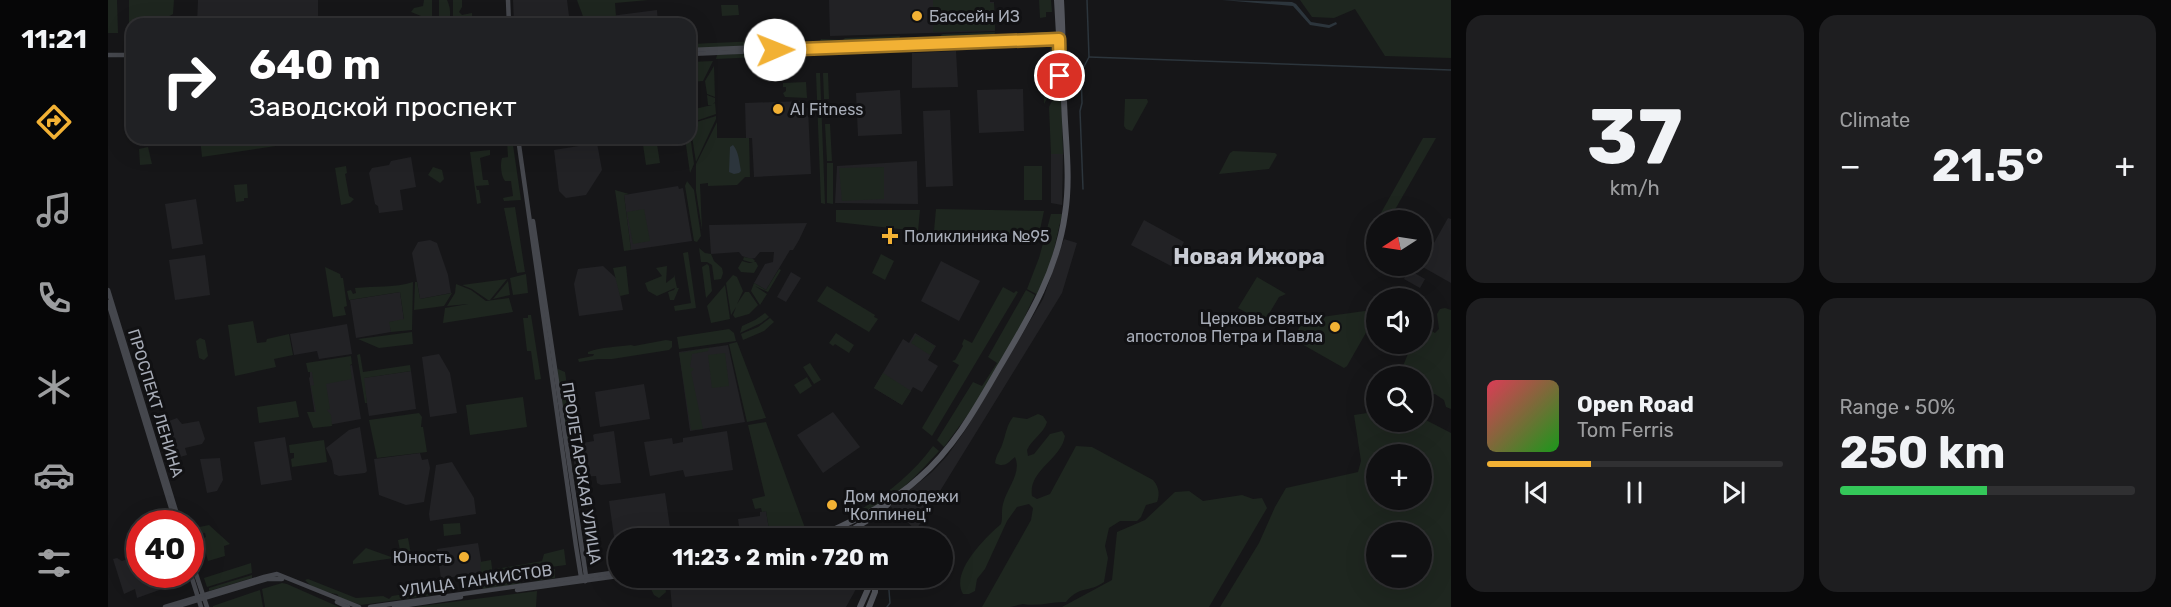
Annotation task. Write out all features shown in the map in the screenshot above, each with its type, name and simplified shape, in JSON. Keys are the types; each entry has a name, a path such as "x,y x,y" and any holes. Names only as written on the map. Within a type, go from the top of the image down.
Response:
{"main road":[{"path":"508,0 509,18"},
{"path":"851,528 870,518 924,474 955,439 982,397 1042,292 1057,251 1065,213 1067,179 1064,99 1060,76 1059,0"},
{"path":"696,52 1060,37"},
{"path":"108,55 126,56"},
{"name":"ПРОЛЕТАРСКАЯ УЛИЦА","path":"520,144 584,578"},
{"name":"ПРОСПЕКТ ЛЕНИНА","path":"108,290 174,510"},
{"name":"ПРОСПЕКТ ЛЕНИНА","path":"108,302 174,510"},
{"path":"846,528 890,501"},
{"path":"854,528 857,525"},
{"path":"176,607 277,574 359,607"},
{"name":"УЛИЦА ТАНКИСТОВ","path":"370,607 608,575"},
{"path":"165,607 276,578 348,607"},
{"path":"197,588 207,607"},
{"path":"199,588 201,607"},
{"path":"860,607 868,588"},
{"path":"869,607 875,588"},
{"name":"УЛИЦА ТАНКИСТОВ","path":"394,607 480,593"}],"shaded area":[{"path":"108,0 117,0 118,33 108,33"},
{"path":"129,0 174,0 173,14 166,18 129,18"},
{"path":"198,0 318,0 318,18 197,18"},
{"path":"424,0 432,0 432,18 422,18 411,12 414,8 423,6"},
{"path":"439,0 447,0 450,18 439,18"},
{"path":"453,0 462,0 459,12 462,15 472,13 472,18 453,18"},
{"path":"513,0 567,0 569,18 514,18"},
{"path":"577,0 648,0 615,3 616,16 583,18"},
{"path":"829,0 990,0 994,2 995,31 830,36"},
{"path":"933,0 990,0 990,3 994,3 995,30 933,32"},
{"path":"1039,0 1051,0 1052,12 1046,12 1046,17 1040,18"},
{"path":"1222,0 1292,2 1311,22 1329,25 1336,22 1337,24 1329,28 1310,25 1293,6"},
{"path":"1300,0 1451,0 1451,58 1385,56 1355,9 1334,18 1312,17"},
{"path":"721,5 738,5 739,15 722,16"},
{"path":"657,10 658,18 602,18"},
{"path":"995,32 994,36 940,38 943,34"},
{"path":"900,36 899,40 819,42 821,39 843,40 845,38"},
{"path":"780,40 783,43 696,49 696,44"},
{"path":"905,47 907,51 839,54 837,51"},
{"path":"1050,47 1056,47 1057,81 1044,104 1042,58 1050,58"},
{"path":"956,51 958,87 912,88 912,53"},
{"path":"804,53 804,55 716,59 717,55"},
{"path":"713,61 703,81 696,82 696,62"},
{"path":"714,66 715,97 707,94 705,81"},
{"path":"816,73 820,73 825,204 821,203"},
{"path":"823,73 828,73 829,99 824,99"},
{"path":"806,82 807,98 785,97 783,93 786,87 783,87 783,83"},
{"path":"1059,87 1061,88 1063,154 1051,154 1049,107"},
{"path":"1023,89 1024,131 979,133 977,90"},
{"path":"900,90 902,134 858,136 856,93"},
{"path":"707,95 715,98 713,104 715,103 716,114 696,121 696,109 712,105 708,105"},
{"path":"1125,99 1147,99 1148,102 1132,131 1124,126"},
{"path":"805,101 804,107 808,108 811,174 754,177 752,138 746,138 745,103"},
{"path":"950,110 953,186 926,187 923,111"},
{"path":"716,116 696,162 693,144 696,144 696,122"},
{"path":"717,122 717,138 749,138 750,177 745,177 737,185 700,184 702,230 696,191 696,164"},
{"path":"825,124 830,124 832,161 827,161"},
{"path":"1423,138 1436,138 1395,210 1383,210"},
{"path":"201,144 290,144 202,157"},
{"path":"507,144 513,144 521,200 504,201 503,198 513,196 511,181 505,181 501,170 502,158 508,157"},
{"path":"597,144 602,170 586,195 566,198 559,191 554,150"},
{"path":"643,144 657,144 660,163 646,165"},
{"path":"686,144 691,144 694,164 690,173"},
{"path":"733,145 738,154 741,171 734,174 729,172 730,147"},
{"path":"148,147 152,164 140,165 139,149"},
{"path":"490,150 490,155 480,158 483,180 488,180 489,185 476,186 481,203 477,204 470,152"},
{"path":"1233,151 1275,153 1277,155 1269,169 1219,174"},
{"path":"1051,154 1063,154 1062,205 1051,203"},
{"path":"411,157 416,187 400,190 403,210 379,213 369,173 372,168"},
{"path":"917,161 918,204 835,203 837,166"},
{"path":"827,163 833,163 833,204 827,203"},
{"path":"346,166 349,196 354,199 350,203 341,205 335,168"},
{"path":"1024,166 1042,166 1042,200 1024,200"},
{"path":"433,167 442,170 444,179 440,183 428,175"},
{"path":"884,167 884,199 842,201 839,168"},
{"path":"687,181 694,190 701,236 697,242 694,241 685,186"},
{"path":"247,184 248,198 236,202 234,185"},
{"path":"678,186 679,189 683,188 692,241 631,250 624,195"},
{"path":"615,190 629,194 624,195 631,250 624,251"},
{"path":"196,199 203,244 172,249 165,204"},
{"path":"515,207 525,272 517,273 504,208"},
{"path":"644,209 650,241 633,244 627,212"},
{"path":"936,209 1044,211 1037,244 934,231"},
{"path":"836,210 920,210 918,231 836,222"},
{"path":"1051,214 1062,214 1051,263 1038,295 1027,289 1039,258"},
{"path":"1448,218 1451,219 1451,283 1432,272 1432,246"},
{"path":"1144,220 1184,242 1171,266 1131,245"},
{"path":"807,223 793,250 790,250 766,290 754,283 765,264 773,262 774,252 760,252 751,259 742,256 739,252 711,254 709,225"},
{"path":"1064,239 1077,243 1062,293 917,528 914,528 890,506 932,472 947,456 966,429 1043,299"},
{"path":"430,240 437,243 448,275 451,293 420,299 412,253 418,242"},
{"path":"699,248 711,254 714,261 722,268 721,279 714,280 712,265 701,262"},
{"path":"688,252 696,308 675,311 674,306 691,303 683,253"},
{"path":"881,254 894,261 885,280 872,273"},
{"path":"205,255 210,295 175,300 169,260"},
{"path":"744,257 756,262 758,266 754,273 741,272 738,268 742,261 753,263 743,260"},
{"path":"941,261 980,281 959,321 921,301"},
{"path":"707,264 712,291 706,298 702,267"},
{"path":"603,266 617,279 623,310 579,316 574,284 578,269"},
{"path":"626,266 629,294 620,296 613,268"},
{"path":"667,266 666,283 674,277 674,274 677,288 679,288 674,300 670,300 668,292 675,288 657,296 648,291 645,283 662,276 656,268"},
{"path":"325,267 340,274 343,278 346,315 333,317"},
{"path":"779,269 781,270 768,292 755,286 767,294 760,305 751,291 754,283 766,290"},
{"path":"791,272 801,278 786,302 777,297"},
{"path":"526,274 528,293 513,295 510,278"},
{"path":"733,275 737,277 743,291 737,304 745,292 749,292 758,305 749,314 735,318 733,315 736,307 731,315 726,283"},
{"path":"1406,276 1420,276 1425,279 1420,288 1404,279"},
{"path":"1257,277 1286,294 1279,297 1264,322 1238,308"},
{"path":"507,279 490,300 462,285"},
{"path":"508,281 510,295 493,299"},
{"path":"413,282 412,330 391,332 389,322 404,319 400,292 349,300 347,291 351,290 353,294 356,293 355,288 392,286"},
{"path":"415,282 417,282 420,299 452,293 444,306 414,310"},
{"path":"456,284 471,290 486,301 509,298 513,312 443,323 445,308 468,304 447,306 455,293"},
{"path":"725,285 730,319 711,323 707,306"},
{"path":"827,286 875,315 874,317 878,319 869,332 817,301"},
{"path":"1003,287 1014,293 1018,292 932,436 922,428 959,365 952,361 955,360 963,346 964,339 972,343"},
{"path":"1026,290 1035,295 1026,317 975,405 944,447 937,440 973,382 982,386 997,363 988,357"},
{"path":"400,292 404,320 390,322 391,332 356,338 350,300"},
{"path":"1440,309 1451,310 1451,409 1446,407 1444,400 1432,394 1432,366 1403,366 1408,354 1432,354 1432,331 1435,333 1439,329 1437,314"},
{"path":"1366,311 1366,333 1347,366 1344,368 1293,339 1303,321"},
{"path":"765,313 769,317 740,333 742,326"},
{"path":"528,315 531,315 541,379 535,380 531,351 527,351 523,318 528,318"},
{"path":"770,318 774,322 764,331 743,340 741,334 758,327"},
{"path":"253,321 257,343 289,334 293,355 274,359 276,367 235,376 228,325"},
{"path":"347,324 352,354 319,359 317,351 294,355 290,334"},
{"path":"729,329 734,333 736,341 679,349 677,337"},
{"path":"412,332 413,344 379,348 358,339"},
{"path":"836,333 854,345 849,353 829,343"},
{"path":"915,333 936,346 928,360 938,366 922,392 913,387 902,405 874,388 903,339 909,343"},
{"path":"916,335 935,346 930,355 911,343"},
{"path":"200,338 205,340 208,356 204,360 199,358 196,341"},
{"path":"672,341 672,347 669,350 612,359 579,362 578,359 593,356 594,354 588,354 588,352 599,349"},
{"path":"737,342 766,418 747,422 729,344"},
{"path":"728,345 745,422 690,431 679,352"},
{"path":"709,348 708,351 692,354 690,367 694,369 691,372 703,429 691,430 679,353"},
{"path":"725,353 729,386 712,388 708,355"},
{"path":"360,354 363,372 410,365 411,371 364,378 367,403 365,403 357,355"},
{"path":"439,354 450,373 457,413 430,417 422,357"},
{"path":"351,356 352,379 326,384 330,409 327,410 331,415 332,426 313,428 307,412 316,412 311,386 314,385 312,372 308,372 306,363"},
{"path":"810,363 821,380 814,384 803,367"},
{"path":"352,365 361,419 317,427 310,372"},
{"path":"558,369 565,372 575,441 567,442"},
{"path":"411,371 416,409 369,416 363,378"},
{"path":"883,373 911,391 902,405 874,388"},
{"path":"807,377 812,386 800,394 794,385"},
{"path":"644,384 650,419 600,427 595,392"},
{"path":"523,397 527,427 470,435 466,405"},
{"path":"296,401 299,417 259,423 257,407"},
{"path":"833,412 860,447 823,473 797,435"},
{"path":"419,413 422,417 421,427 423,427 427,452 377,458 369,420"},
{"path":"1366,413 1366,432 1432,432 1432,423 1451,433 1451,607 1220,607 1259,543 1286,488 1358,472 1361,461 1354,415"},
{"path":"1038,414 1043,416 1047,422 1029,446 1028,456 1034,454 1050,434 1062,431 1065,436 1058,452 1035,479 1032,496 1037,499 1050,494 1076,446 1092,447 1153,480 1158,488 1158,499 1157,502 1146,505 1137,521 1120,521 1109,528 1105,546 1108,558 1104,582 1076,593 1066,602 982,607 1031,520 1033,508 1029,504 1017,507 1007,521 985,569 977,579 975,591 963,594 960,585 961,576 971,556 1001,524 1003,504 1017,469 1015,457 1003,465 995,463 1009,424 1013,417 1027,419"},
{"path":"177,418 182,424 199,421 205,439 202,444 185,448 187,455 176,458 172,451 169,452 165,435 169,421"},
{"path":"766,422 805,528 769,528 766,511 762,512 761,508 755,509 752,499 765,496 748,425"},
{"path":"360,427 367,471 339,476 334,474 332,461 326,448 349,430"},
{"path":"614,431 621,483 601,485 597,483 596,476 580,477 576,473 572,452 576,444 594,441 593,435 595,434"},
{"path":"727,431 733,470 685,477 683,470 650,476 644,442 672,438 673,444 683,442 683,438"},
{"path":"285,437 292,480 261,485 254,442"},
{"path":"324,440 327,462 292,467 291,459 294,458 294,453 290,453 289,445"},
{"path":"933,446 939,451 907,484 879,505 868,510 863,508 901,481"},
{"path":"420,453 422,460 428,459 430,468 424,502 406,505 379,495 374,459"},
{"path":"220,458 223,480 217,491 207,493 200,459"},
{"path":"452,462 474,498 476,514 430,521 436,465"},
{"path":"1189,491 1203,501 1242,495 1253,499 1262,498 1267,508 1209,607 1062,607 1112,580 1117,532 1145,520 1175,492"},
{"path":"665,493 670,528 613,528 609,501"},
{"path":"766,511 769,528 729,528 739,526 738,519 760,516 760,512"},
{"path":"460,523 461,534 444,536 443,524"},
{"path":"209,525 230,544 224,546 225,556 208,561 204,546 206,537 204,526"},
{"path":"408,538 411,554 401,556 398,540"},
{"path":"478,543 483,572 441,579 437,549"},
{"path":"366,548 394,558 353,564 353,561"},
{"path":"564,549 566,565 497,574 496,569 542,561 544,554"},
{"path":"117,558 122,561 126,560 126,588 165,588 137,598 135,589 124,594 113,559"},
{"path":"491,560 493,576 482,578 480,562"},
{"path":"251,563 252,573 207,587 204,578"},
{"path":"555,569 555,578 536,581 517,575"},
{"path":"252,575 252,578 209,591 209,588"},
{"path":"308,579 356,598 383,596 389,599 392,596 447,587 450,590 447,593 361,605 340,598 337,594 315,588 305,580"},
{"path":"520,580 521,584 482,588 482,583"},
{"path":"282,583 339,607 265,607 262,589"},
{"path":"634,588 665,588 666,592 659,598 651,589"},
{"path":"670,588 857,588 846,607 672,607"},
{"path":"260,590 263,607 213,607 213,606"},
{"path":"537,591 536,607 414,607"}],"waterway":[{"path":"1083,189 1080,111 1081,72 1089,57 1087,0"},
{"path":"1089,57 1451,70"},
{"path":"887,607 890,603 889,588"}],"place":[{"name":"Бассейн ИЗ","path":"917,16"},
{"name":"AI Fitness","path":"778,109"},
{"name":"Поликлиника №95","path":"890,236"},
{"name":"Церковь святых апостолов Петра и Павла","path":"1335,327"},
{"name":"Дом молодежи \"Колпинец\"","path":"832,505"},
{"name":"Юность","path":"464,557"}],"district":[{"name":"Новая Ижора","path":"1249,256"}],"route":[{"path":"775,50 1059,39 1060,76"}]}
